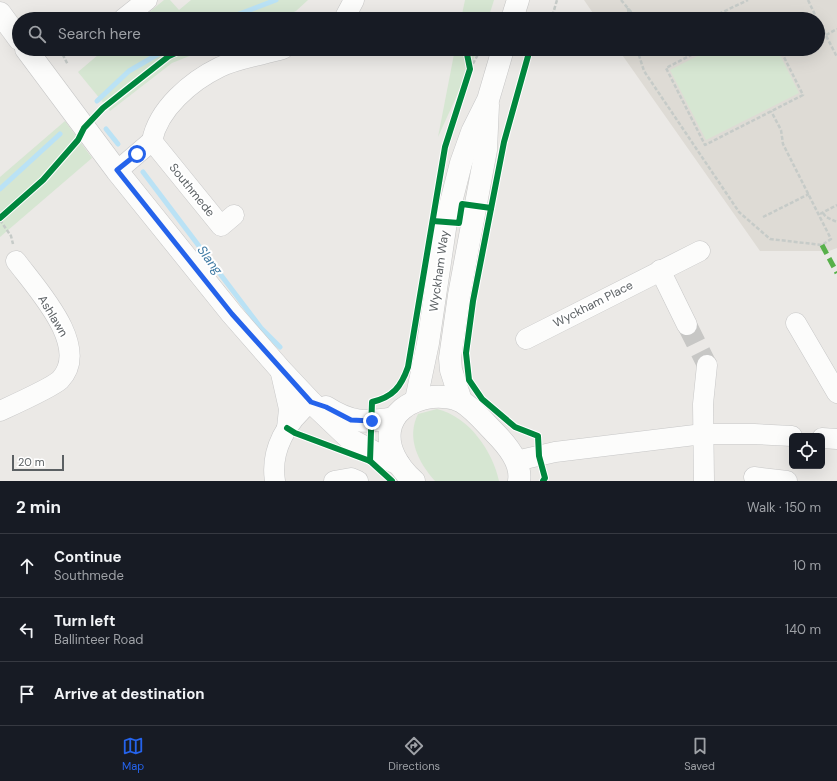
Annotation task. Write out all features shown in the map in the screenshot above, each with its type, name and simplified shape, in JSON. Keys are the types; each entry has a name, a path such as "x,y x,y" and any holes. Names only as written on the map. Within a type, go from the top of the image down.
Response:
{"main road":[{"path":"514,12 518,0"},
{"path":"0,13 12,29"},
{"path":"31,56 77,119 117,170 232,314 280,369 311,402 351,440 399,464"},
{"name":"Wyckham Way","path":"416,400 428,343 446,222 461,163 472,132 488,100 501,56"},
{"name":"Wyckham Way","path":"461,401 451,370 450,358 459,295 486,150 488,100"},
{"path":"414,481 399,464 390,441 390,429 394,418 400,411 416,400 440,396 461,401 504,442 518,471"},
{"path":"311,402 326,407 351,420 366,421 394,418"}],"street":[{"path":"132,12 147,0"},
{"path":"348,12 354,0"},
{"path":"117,170 152,142 155,128 163,115 190,86 221,67 259,56"},
{"name":"Southmede","path":"152,142 221,226 234,215"},
{"name":"Wyckham Place","path":"526,338 700,251"},
{"name":"Ashlawn","path":"0,411 59,381 66,371 69,360 70,345 63,328 16,261"},
{"path":"660,270 687,325"},
{"path":"796,323 837,393"},
{"path":"704,481 703,434 707,365"},
{"path":"280,369 290,409 287,428"},
{"path":"275,481 275,458 278,446 287,428 311,402"},
{"path":"518,471 555,452 703,434 789,436"},
{"path":"754,477 787,481"},
{"path":"334,481 351,478 358,481"}],"path":[{"path":"553,12 557,0"},
{"path":"620,0 631,12"},
{"path":"723,12 748,0"},
{"path":"808,0 814,12"},
{"path":"628,8 629,12"},
{"path":"837,29 826,35 837,57"},
{"path":"64,56 68,65"},
{"path":"467,56 470,70"},
{"path":"468,77 477,56"},
{"path":"639,56 644,71 739,212 770,239 822,245 831,239 821,213 809,194 783,144 781,130 771,111"},
{"path":"689,56 666,68 705,145 803,95 784,56"},
{"path":"763,217 809,194"},
{"path":"821,213 837,205"},
{"path":"821,213 837,222"},
{"path":"5,214 0,219 12,236 16,261"}],"shaded area":[{"path":"584,0 837,0 837,248 829,251 760,251 623,56 825,56 825,12 592,12"}],"green space":[{"path":"164,0 170,0 179,10 191,0 308,0 294,12 149,12"},
{"path":"465,0 494,0 490,12 462,12"},
{"path":"97,56 190,56 172,63 110,111 78,72"},
{"path":"454,56 475,56 438,137"},
{"path":"697,56 780,56 799,93 706,140 670,70"},
{"path":"65,121 92,158 0,237 0,177"},
{"path":"437,409 449,413 459,419 477,436 491,458 499,481 435,481 423,466 419,458 413,432 418,414"}],"waterway":[{"name":"Slang","path":"244,12 276,0"},
{"name":"Slang","path":"97,101 129,71 155,56"},
{"name":"Slang","path":"106,129 118,144"},
{"path":"0,189 60,134"},
{"name":"Slang","path":"143,172 261,328 280,347"}],"tunnel":[{"path":"687,325 707,365"}],"marked path":[{"path":"822,245 837,273"}],"cycle path":[{"path":"0,218 43,180 78,140 84,128 103,108 169,56"},
{"path":"370,461 372,402 391,394 399,386 408,367 445,147 470,69 467,56"},
{"path":"528,56 504,142 473,301 466,353 469,380 482,399 515,427 538,436 539,456 545,478 543,481"},
{"path":"433,221 459,223 462,204 491,208"},
{"path":"287,428 295,433 370,461 392,481"}],"route":[{"path":"137,154 117,170 232,314 280,369 311,402 326,407 351,420 372,421"}]}
